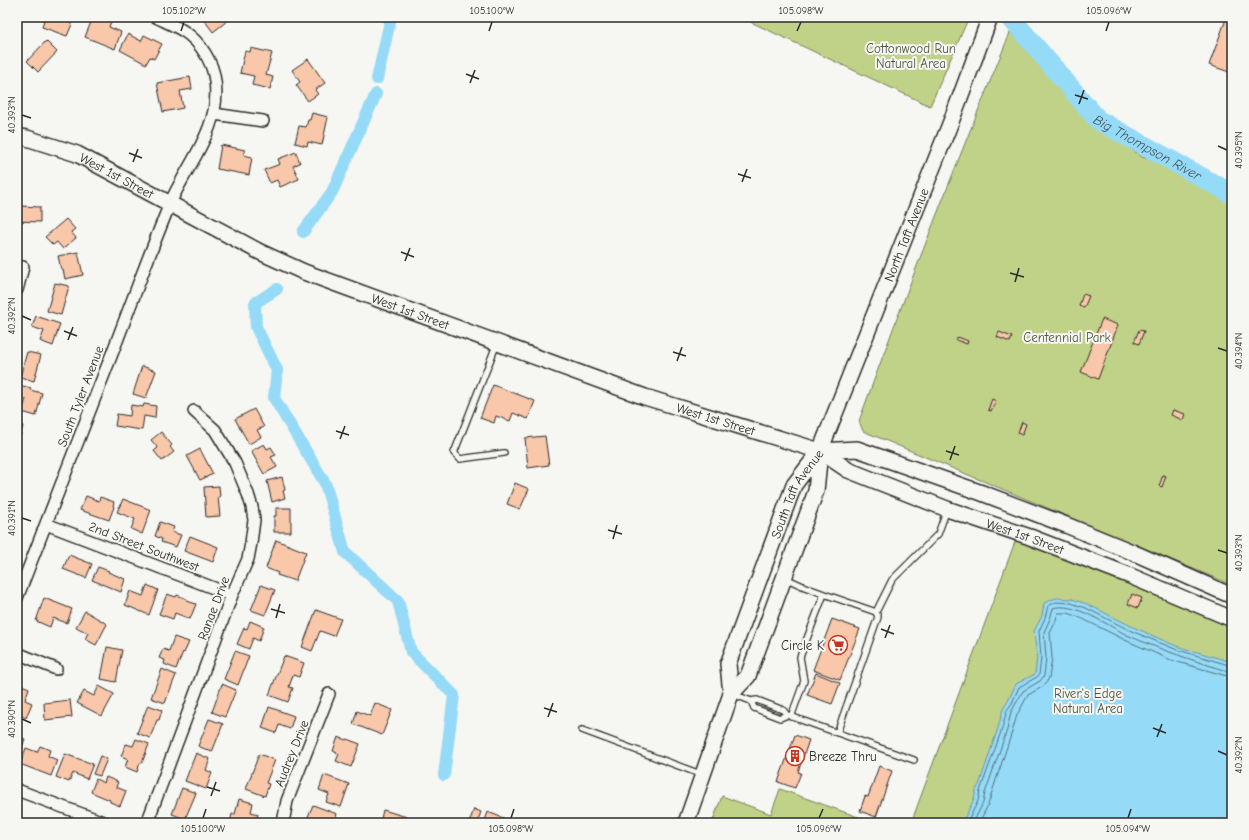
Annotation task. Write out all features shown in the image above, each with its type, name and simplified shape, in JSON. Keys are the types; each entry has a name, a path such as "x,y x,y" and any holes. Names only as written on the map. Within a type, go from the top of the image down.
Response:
{"main road":[{"name":"North Taft Avenue","path":"820,451 952,119 989,20"},
{"name":"West 1st Street","path":"17,136 77,154 260,252 304,272 645,397 820,451 848,470 947,509 1030,537 1128,575 1232,619"},
{"name":"West 1st Street","path":"820,451 857,449 982,493 1132,552 1232,596"},
{"name":"South Taft Avenue","path":"686,823 731,694 748,676 816,491 820,451"},
{"name":"South Taft Avenue","path":"731,694 728,664 794,485 820,451"}],"street":[{"name":"South Tyler Avenue","path":"17,598 169,204 207,133 214,114 216,105 215,80 209,62 198,44 175,21 156,17"},
{"path":"214,114 263,121"},
{"path":"17,290 23,267"},
{"name":"Ranae Drive","path":"147,823 232,595 248,559 254,520 248,494 235,463 215,430 194,411"},
{"name":"2nd Street Southwest","path":"46,524 232,595"},
{"path":"17,653 56,669"},
{"name":"Audrey Drive","path":"283,823 287,801 329,694"},
{"path":"17,790 106,823"}],"lane":[{"path":"497,343 454,453 460,458 504,453"},
{"path":"836,733 878,617 876,612 892,580 938,534 947,509"},
{"path":"784,578 876,612"},
{"path":"789,716 804,681 800,657 824,594"},
{"path":"731,694 751,701 757,700 783,710 789,716 914,760"},
{"path":"751,701 754,708 780,718 789,716"},
{"path":"582,730 703,775"}],"green space":[{"name":"Cottonwood Run Natural Area","path":"740,17 969,17 930,106"},
{"name":"Centennial Park","path":"1012,28 1061,85 1085,117 1142,157 1173,168 1232,203 1232,585 863,431 859,421 933,224"},
{"name":"River's Edge Natural Area","path":"1016,539 1232,623 1232,823 911,823"},
{"path":"780,789 875,823 712,823 722,796 771,814"}],"water":[{"name":"River's Edge Natural Area","path":"1056,598 1072,599 1087,604 1176,646 1232,662 1232,823 962,823 974,799 1003,709 1016,684 1035,674 1037,658 1034,631 1042,616 1044,603"}],"building":[{"path":"45,17 75,17 67,36 42,27"},
{"path":"93,17 101,17 111,21 109,27 121,32 115,49 85,37"},
{"path":"202,17 231,17 231,18 213,32"},
{"path":"1226,19 1232,21 1232,73 1209,65"},
{"path":"128,34 141,41 144,35 162,44 154,59 150,57 146,64 120,50"},
{"path":"46,41 57,52 38,72 27,61"},
{"path":"251,48 272,53 266,75 273,77 270,89 252,85 254,76 240,73 245,51 250,52"},
{"path":"308,59 325,83 315,90 318,94 308,101 296,85 300,82 292,70"},
{"path":"190,77 192,89 180,91 183,108 163,112 157,83"},
{"path":"312,113 328,117 322,145 308,142 307,146 295,143 299,126 306,127"},
{"path":"221,145 245,150 244,155 252,157 249,175 217,169"},
{"path":"296,152 300,163 293,166 299,179 280,187 277,180 270,183 264,170 280,164 278,159"},
{"path":"20,206 40,207 40,222 17,221 17,209 20,209"},
{"path":"66,219 75,229 71,232 76,238 63,249 57,242 53,245 45,237"},
{"path":"78,252 83,275 65,279 58,256"},
{"path":"55,283 69,286 61,315 47,311"},
{"path":"1083,294 1089,296 1084,308 1079,306"},
{"path":"36,316 60,324 53,346 40,341 44,331 32,327"},
{"path":"1102,319 1118,325 1098,379 1081,372"},
{"path":"1139,330 1144,331 1139,344 1134,342"},
{"path":"999,332 1012,337 1010,342 997,337"},
{"path":"958,337 968,341 967,344 956,340"},
{"path":"27,352 41,355 34,381 20,377"},
{"path":"142,366 156,371 146,398 133,394"},
{"path":"18,385 31,388 30,390 42,393 36,416 22,412 26,399 17,397"},
{"path":"493,385 535,401 528,419 513,413 510,421 496,416 494,423 480,418"},
{"path":"992,399 996,401 991,411 988,410"},
{"path":"144,404 156,406 155,418 144,416 142,430 115,426 117,414 130,416 131,405 143,407"},
{"path":"254,409 264,427 257,430 261,437 249,444 235,419"},
{"path":"1173,410 1185,414 1183,420 1171,415"},
{"path":"1022,422 1026,424 1022,435 1018,433"},
{"path":"17,424 23,426 17,448"},
{"path":"161,432 172,445 170,447 174,452 162,461 154,451 158,448 151,440"},
{"path":"545,436 549,465 528,468 525,438"},
{"path":"264,444 267,449 271,447 276,455 271,457 277,467 264,474 251,451"},
{"path":"200,449 213,474 200,480 187,456"},
{"path":"1163,475 1166,476 1162,487 1159,486"},
{"path":"282,477 285,498 272,502 267,481"},
{"path":"515,483 529,489 520,509 507,504"},
{"path":"219,486 220,497 218,497 220,516 206,517 204,487"},
{"path":"86,496 99,501 100,497 114,502 114,507 109,520 80,510"},
{"path":"123,499 151,510 142,534 131,529 135,519 117,512"},
{"path":"276,508 291,508 291,532 274,532 274,516 276,516"},
{"path":"160,522 174,527 172,532 181,535 176,547 161,542 162,539 155,536"},
{"path":"190,536 218,547 213,562 184,551"},
{"path":"276,540 306,552 295,581 277,575 278,573 266,568"},
{"path":"69,555 92,564 86,578 63,569"},
{"path":"98,567 125,579 121,592 92,580"},
{"path":"147,585 158,590 149,615 125,605 130,591 143,596"},
{"path":"261,585 275,590 265,615 251,610"},
{"path":"167,594 176,597 177,595 196,604 190,619 175,613 173,619 159,614"},
{"path":"1132,594 1142,598 1138,608 1128,604"},
{"path":"44,598 72,609 67,623 53,618 50,627 36,621"},
{"path":"316,610 341,619 334,636 320,631 312,651 302,647"},
{"path":"85,611 107,624 96,645 85,639 88,633 76,627"},
{"path":"832,619 860,629 840,680 813,670"},
{"path":"250,621 264,627 259,641 253,638 249,649 237,644 244,628 247,629"},
{"path":"174,637 189,642 176,669 164,664 165,660 159,658 163,649 169,651"},
{"path":"107,647 122,650 116,682 101,679"},
{"path":"235,651 249,656 238,685 224,679"},
{"path":"284,656 304,663 299,677 293,675 289,687 293,688 288,702 269,695"},
{"path":"162,669 176,675 165,703 151,698"},
{"path":"816,673 840,683 832,704 807,695"},
{"path":"17,683 29,688 25,700 32,703 26,718 17,714"},
{"path":"222,684 236,690 225,717 212,712"},
{"path":"99,686 114,694 102,716 77,703 84,691 94,696"},
{"path":"70,700 72,717 45,720 44,703"},
{"path":"375,703 392,710 382,735 353,724 357,711 370,716"},
{"path":"148,705 162,710 150,738 137,733"},
{"path":"269,707 294,716 290,729 279,725 276,733 262,728"},
{"path":"209,719 223,724 212,752 198,746"},
{"name":"Breeze Thru","path":"795,735 809,740 798,772 801,773 795,788 778,782"},
{"path":"17,736 25,739 17,761"},
{"path":"338,737 360,744 351,767 336,761 339,754 333,751"},
{"path":"136,739 149,744 137,772 125,767 128,759 121,756 126,744 133,746"},
{"path":"40,746 50,750 48,756 57,760 51,776 20,764 26,748 37,752"},
{"path":"196,753 210,759 206,770 212,773 206,789 185,781"},
{"path":"65,754 93,764 87,779 73,773 69,782 56,777"},
{"path":"259,754 275,760 266,783 269,784 265,796 246,789"},
{"path":"100,756 107,759 100,776 93,774"},
{"path":"879,766 892,771 876,817 860,811 865,796 868,797"},
{"path":"324,775 349,784 341,807 326,802 329,794 319,790"},
{"path":"106,777 118,782 116,787 126,791 120,806 91,792 96,779 104,783"},
{"path":"182,788 196,793 185,819 172,814"},
{"path":"239,799 253,803 251,812 258,814 256,823 230,823 232,814 235,814"},
{"path":"313,805 337,814 334,823 318,823 307,819"},
{"path":"474,809 481,812 477,823 469,823"},
{"path":"383,810 407,817 405,823 380,823"},
{"path":"488,812 516,823 484,823"},
{"path":"17,817 30,822 17,823"}],"waterway":[{"path":"377,79 391,17"},
{"name":"Big Thompson River","path":"1010,17 1098,120 1232,194"},
{"path":"303,232 332,192 376,94"},
{"path":"277,289 255,303 256,327 277,370 274,398 325,483 345,552 398,601 411,652 454,695 444,775"}],"place":[{"name":"Circle K","path":"838,645"},
{"name":"Breeze Thru","path":"795,756"}]}
